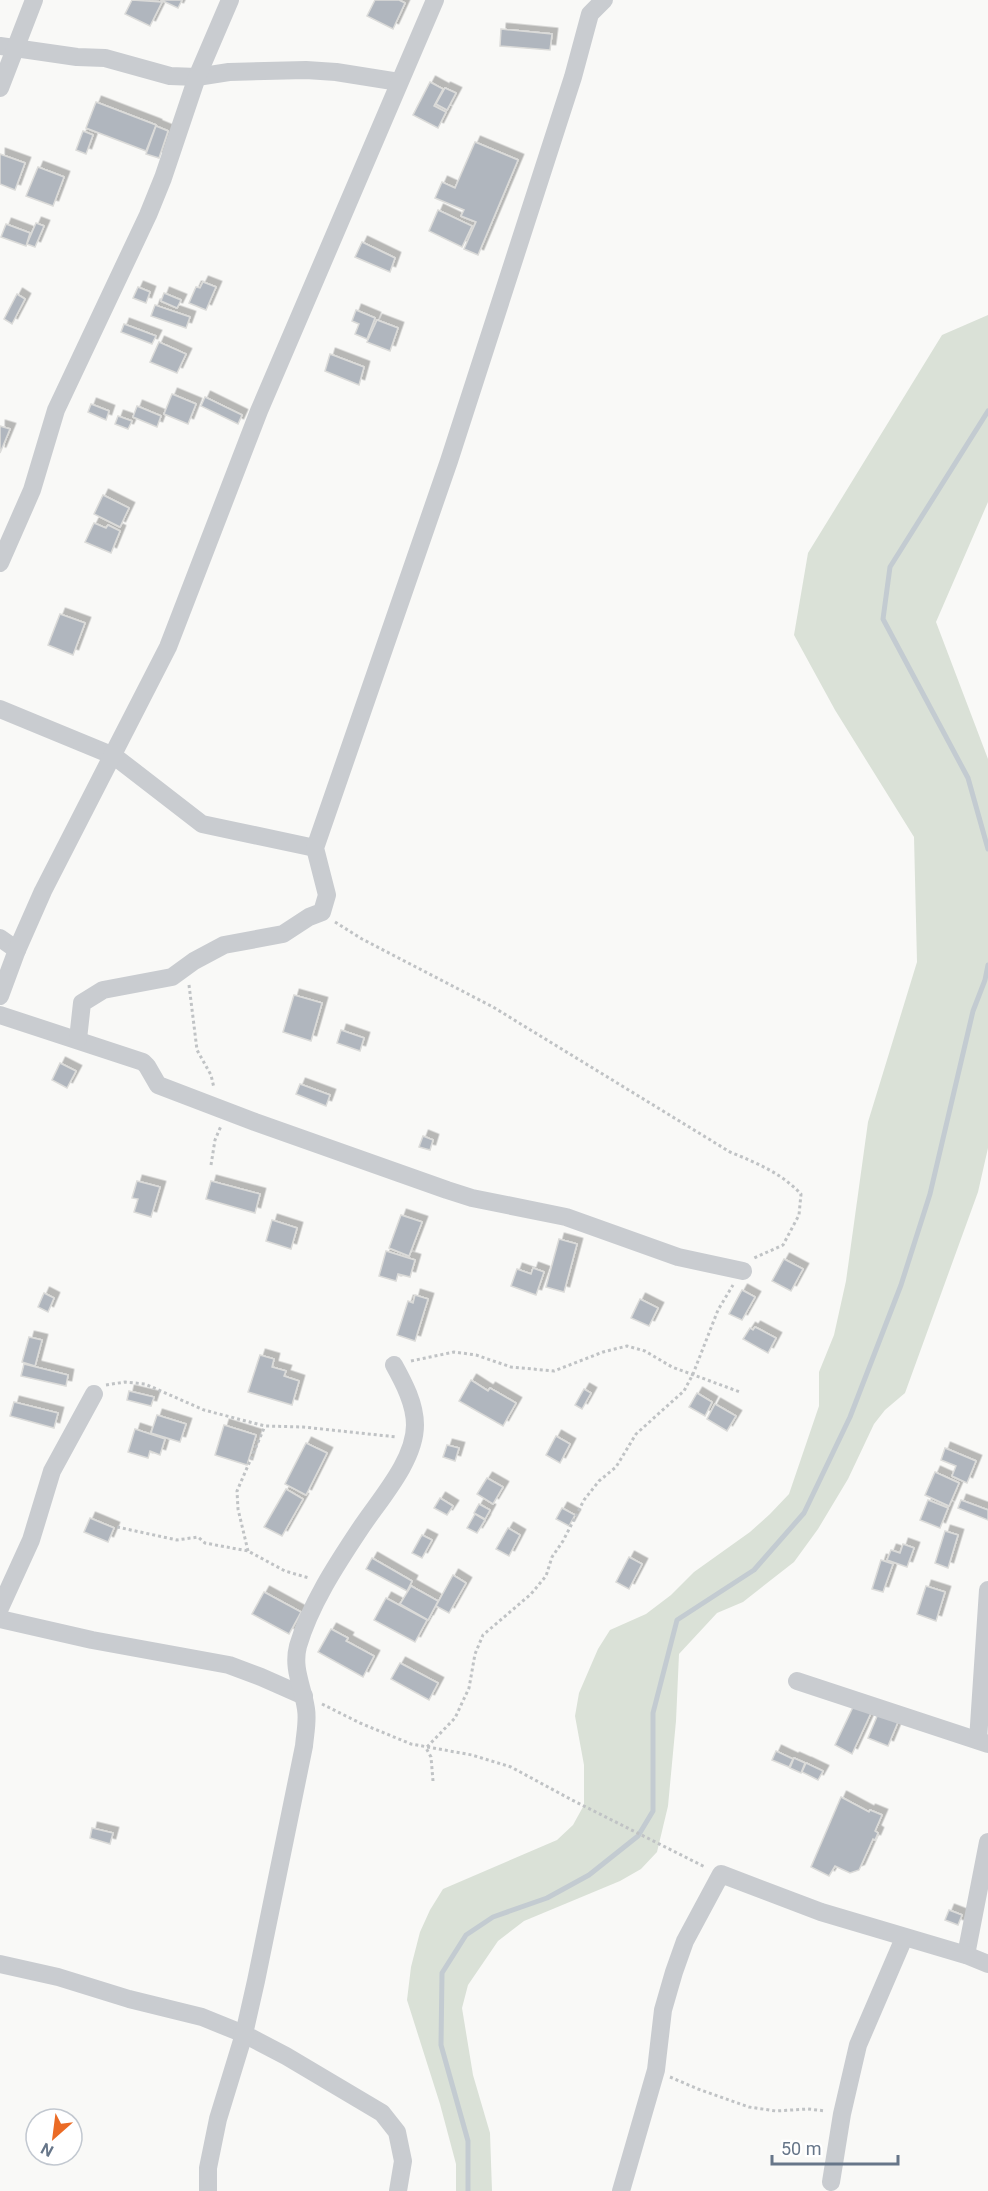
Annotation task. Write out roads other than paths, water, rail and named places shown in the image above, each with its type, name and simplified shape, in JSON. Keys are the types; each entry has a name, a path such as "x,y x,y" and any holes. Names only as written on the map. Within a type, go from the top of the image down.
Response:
{"street":[{"path":"0,88 8,46 34,0"},
{"path":"0,563 32,490 56,410 148,215 197,77 230,0"},
{"path":"0,996 43,891 168,647 259,411 435,0"},
{"path":"78,1039 82,1003 103,990 172,977 194,961 224,945 283,934 309,917 322,912 327,895 315,848 449,461 573,77 590,14 604,0"},
{"path":"8,46 76,57 105,58 170,76 197,77 229,72 306,70 336,72 399,82"},
{"path":"0,709 114,756 202,824 315,848"},
{"path":"0,938 17,950"},
{"path":"0,1015 143,1062 158,1085 464,1196 566,1217 678,1257 743,1271"},
{"path":"208,2191 208,2168 218,2119 244,2034 304,1746 307,1712 296,1670 298,1646 327,1583 397,1475 413,1439 414,1413 406,1388 394,1365"},
{"path":"0,1608 31,1540 52,1471 94,1394"},
{"path":"797,1681 983,1742 988,1590"},
{"path":"0,1619 92,1640 229,1665 304,1696"},
{"path":"966,1955 988,1842"},
{"path":"621,2191 656,2070 663,2010 674,1972 686,1941 721,1874 821,1912 966,1955 988,1964"},
{"path":"831,2181 842,2114 858,2046 904,1938"},
{"path":"0,1964 77,1982 160,2008 202,2017 264,2043 382,2113 396,2132 404,2161 398,2191"}],"waterway":[{"path":"988,411 890,567 883,619 968,778 988,849"},
{"path":"468,2191 468,2141 441,2045 442,1973 466,1935 493,1917 547,1898 589,1875 638,1836 653,1811 653,1713 677,1620 754,1570 804,1513 850,1417 901,1285 930,1194 973,1011 988,965"}]}
